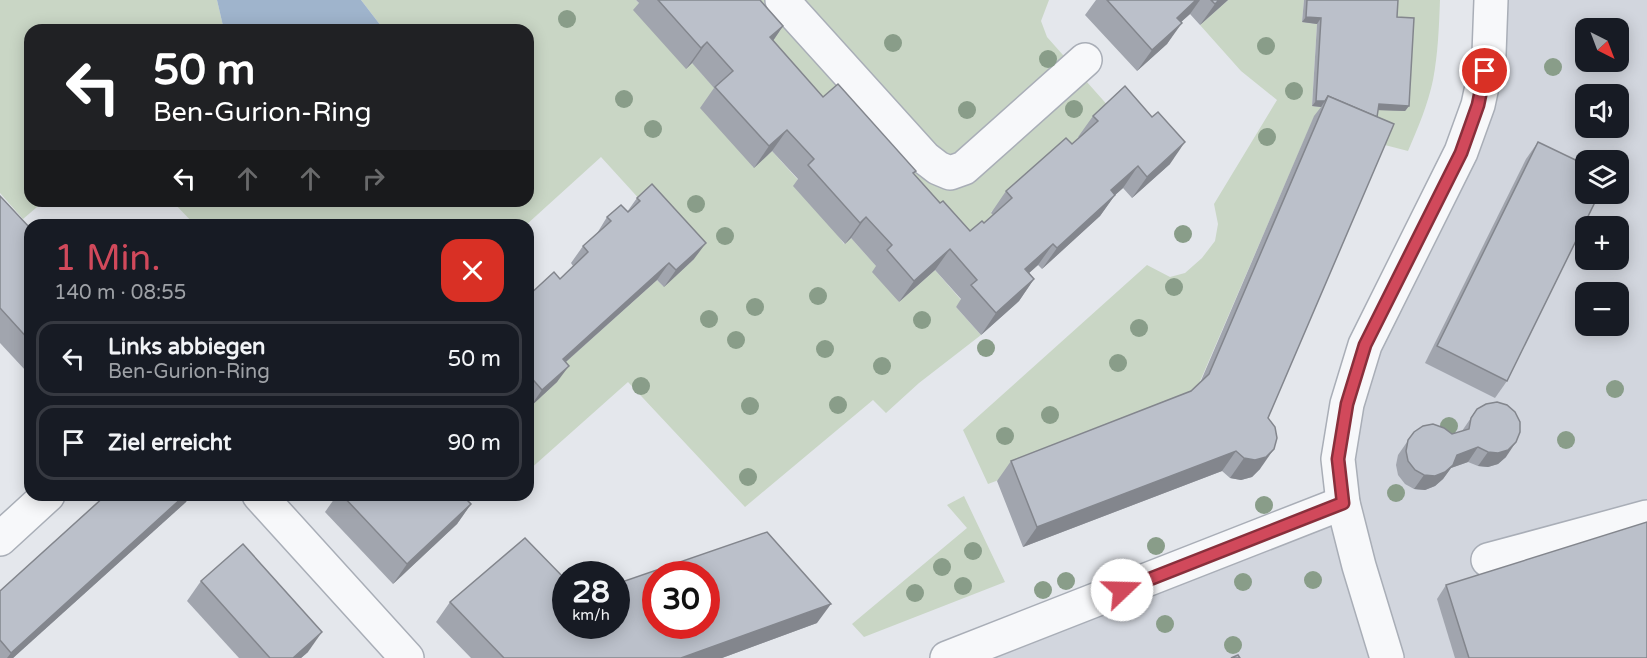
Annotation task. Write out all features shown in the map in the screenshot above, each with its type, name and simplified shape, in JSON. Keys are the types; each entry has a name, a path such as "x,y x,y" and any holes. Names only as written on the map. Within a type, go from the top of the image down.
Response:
{"street":[{"path":"782,0 926,158 938,168 950,173 964,168 1084,60"},
{"path":"1387,658 1359,566 1343,503 1338,459 1347,404 1365,345 1461,153 1478,105 1489,54 1491,0"},
{"path":"0,539 41,501"},
{"path":"264,501 407,658"},
{"path":"947,658 1343,503"},
{"path":"1488,560 1647,517"}],"shaded area":[{"path":"1491,0 1647,0 1647,658 947,658 1343,503 1347,404 1461,152"}],"green space":[{"path":"0,0 217,0 223,24 24,24 24,207 37,207 23,219 0,193"},
{"path":"361,0 636,0 718,92 753,167 772,151 799,181 844,244 851,238 877,267 899,302 935,270 962,301 956,307 981,335 919,383 886,413 873,400 745,507 628,382 534,466 534,396 551,375 657,280 663,286 694,259 601,157 533,219 189,219 178,207 534,207 534,24 379,24"},
{"path":"726,0 1049,0 1041,21 1047,37 1110,108 1078,137 1083,143 991,212 997,220 969,245"},
{"path":"1228,0 1304,0 1302,22 1317,24 1312,106 1337,108 1314,117 1195,393 1097,443 988,484 963,430 1147,265 1170,277 1185,273 1202,258 1215,241 1218,224 1214,204 1277,100 1241,71 1200,25"},
{"path":"1395,0 1440,0 1433,80 1426,107 1408,151 1381,144 1375,110 1393,22"},
{"path":"964,496 1005,582 864,637 852,624 967,528 947,505"}],"water":[{"path":"217,0 361,0 379,24 223,24"}],"building":[{"path":"658,0 760,0 783,26 770,37 823,97 838,84 916,171 913,173 970,231 982,221 984,223 1012,198 1006,191 1066,138 1072,144 1098,121 1093,116 1125,86 1152,117 1158,112 1185,142 1147,177 1138,166 1111,190 1115,195 1057,248 1053,244 1025,269 1034,279 996,313 971,285 977,280 950,249 914,281 887,250 892,245 866,217 860,223 808,165 814,159 787,130 769,146 715,87 733,71 707,42 701,48"},
{"path":"1107,0 1196,0 1177,18 1182,23 1152,50"},
{"path":"1307,0 1398,0 1397,17 1414,18 1409,106 1379,104 1377,117 1328,96 1325,101 1316,101 1321,18 1306,17"},
{"path":"1328,96 1394,124 1268,418 1275,427 1277,438 1274,449 1266,457 1255,460 1244,458 1236,451 1037,527 1011,461 1191,391 1209,374"},
{"path":"1538,142 1575,160 1575,204 1594,204 1588,216 1575,216 1575,243 1507,381 1437,346"},
{"path":"652,184 706,243 676,270 669,263 563,359 569,366 542,390 534,381 534,290 554,272 560,279 588,252 583,246 611,221 607,217 621,205 628,212 640,201 637,198"},
{"path":"0,196 24,222 24,334 0,308"},
{"path":"1497,402 1507,405 1515,412 1520,422 1520,432 1516,442 1508,450 1498,453 1488,452 1478,447 1457,455 1453,465 1445,472 1435,476 1424,475 1415,470 1408,461 1406,451 1408,440 1423,426 1433,424 1452,434 1469,429 1471,418 1477,409"},
{"path":"99,501 178,501 11,653 0,640 0,591"},
{"path":"348,501 468,501 471,504 407,564"},
{"path":"1647,522 1647,658 1469,658 1446,585"},
{"path":"767,532 831,604 681,658 504,658 450,602 525,538 552,566 552,639 630,639 630,579 642,575 642,639 720,639 720,561 683,561"},
{"path":"243,544 322,632 293,658 270,658 201,581"}],"route":[{"path":"1122,590 1343,503 1338,459 1347,404 1365,345 1461,153 1478,105 1485,71"}]}
